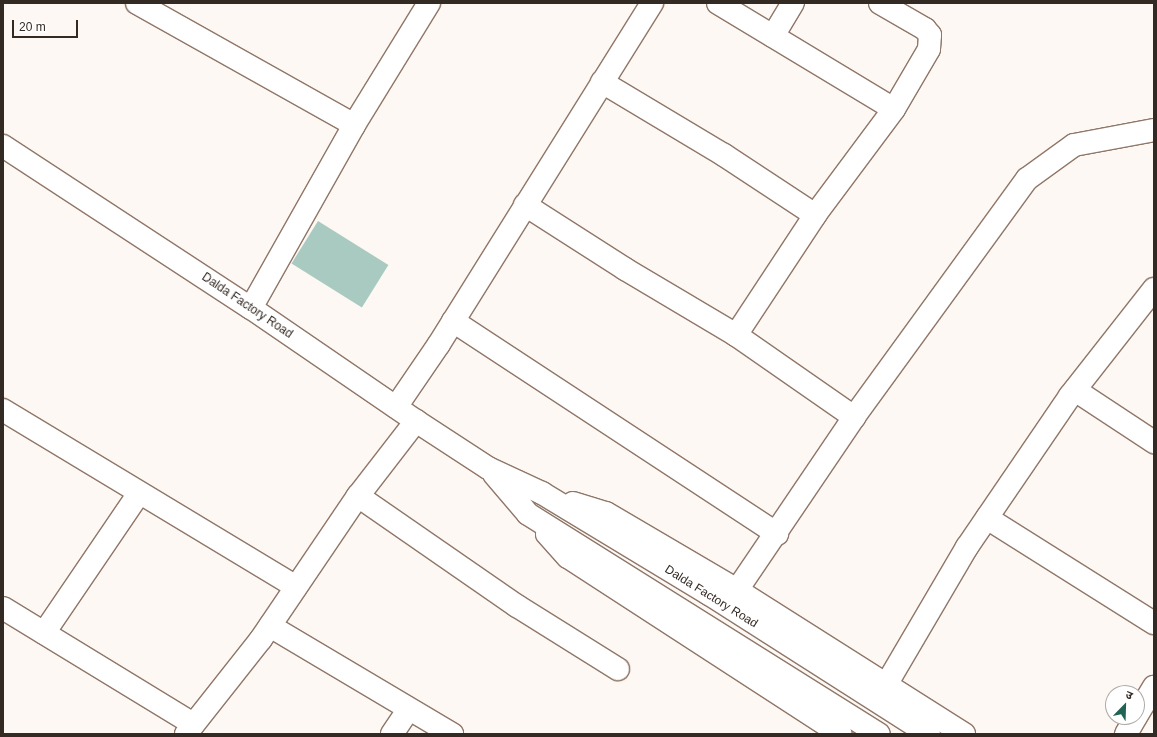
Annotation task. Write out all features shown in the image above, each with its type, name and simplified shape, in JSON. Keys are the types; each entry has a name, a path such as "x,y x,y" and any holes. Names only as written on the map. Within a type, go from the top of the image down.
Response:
{"street":[{"path":"137,3 354,125"},
{"path":"251,308 354,125 429,3"},
{"path":"396,407 453,320 652,3"},
{"path":"718,3 894,109"},
{"path":"773,36 793,3"},
{"path":"736,334 815,215 894,109 929,49 930,35 913,21 880,3"},
{"path":"602,82 724,155 815,215"},
{"path":"737,590 777,534 854,417 1027,179 1074,144 1154,130"},
{"name":"Dalda Factory Road","path":"3,146 251,308 416,421 488,468 542,493 709,594 929,734"},
{"path":"524,205 625,269 736,334 854,417"},
{"path":"886,685 967,547 1075,390 1154,289"},
{"path":"453,320 777,534"},
{"path":"1075,390 1154,442"},
{"path":"3,410 296,587"},
{"path":"3,608 44,633 190,729 270,626 358,496 416,421"},
{"name":"Dalda Factory Road","path":"488,468 528,514 696,617 879,734"},
{"path":"44,633 139,493"},
{"path":"542,493 606,513 737,590 964,734"},
{"path":"358,496 516,606 618,669"},
{"path":"528,514 568,557 841,734"},
{"path":"987,518 1154,623"},
{"path":"270,626 408,710 452,734"},
{"path":"1145,702 1154,687"},
{"path":"392,734 408,710"},
{"path":"1126,734 1131,725"}],"building":[{"path":"318,221 388,265 362,307 292,263"}]}
